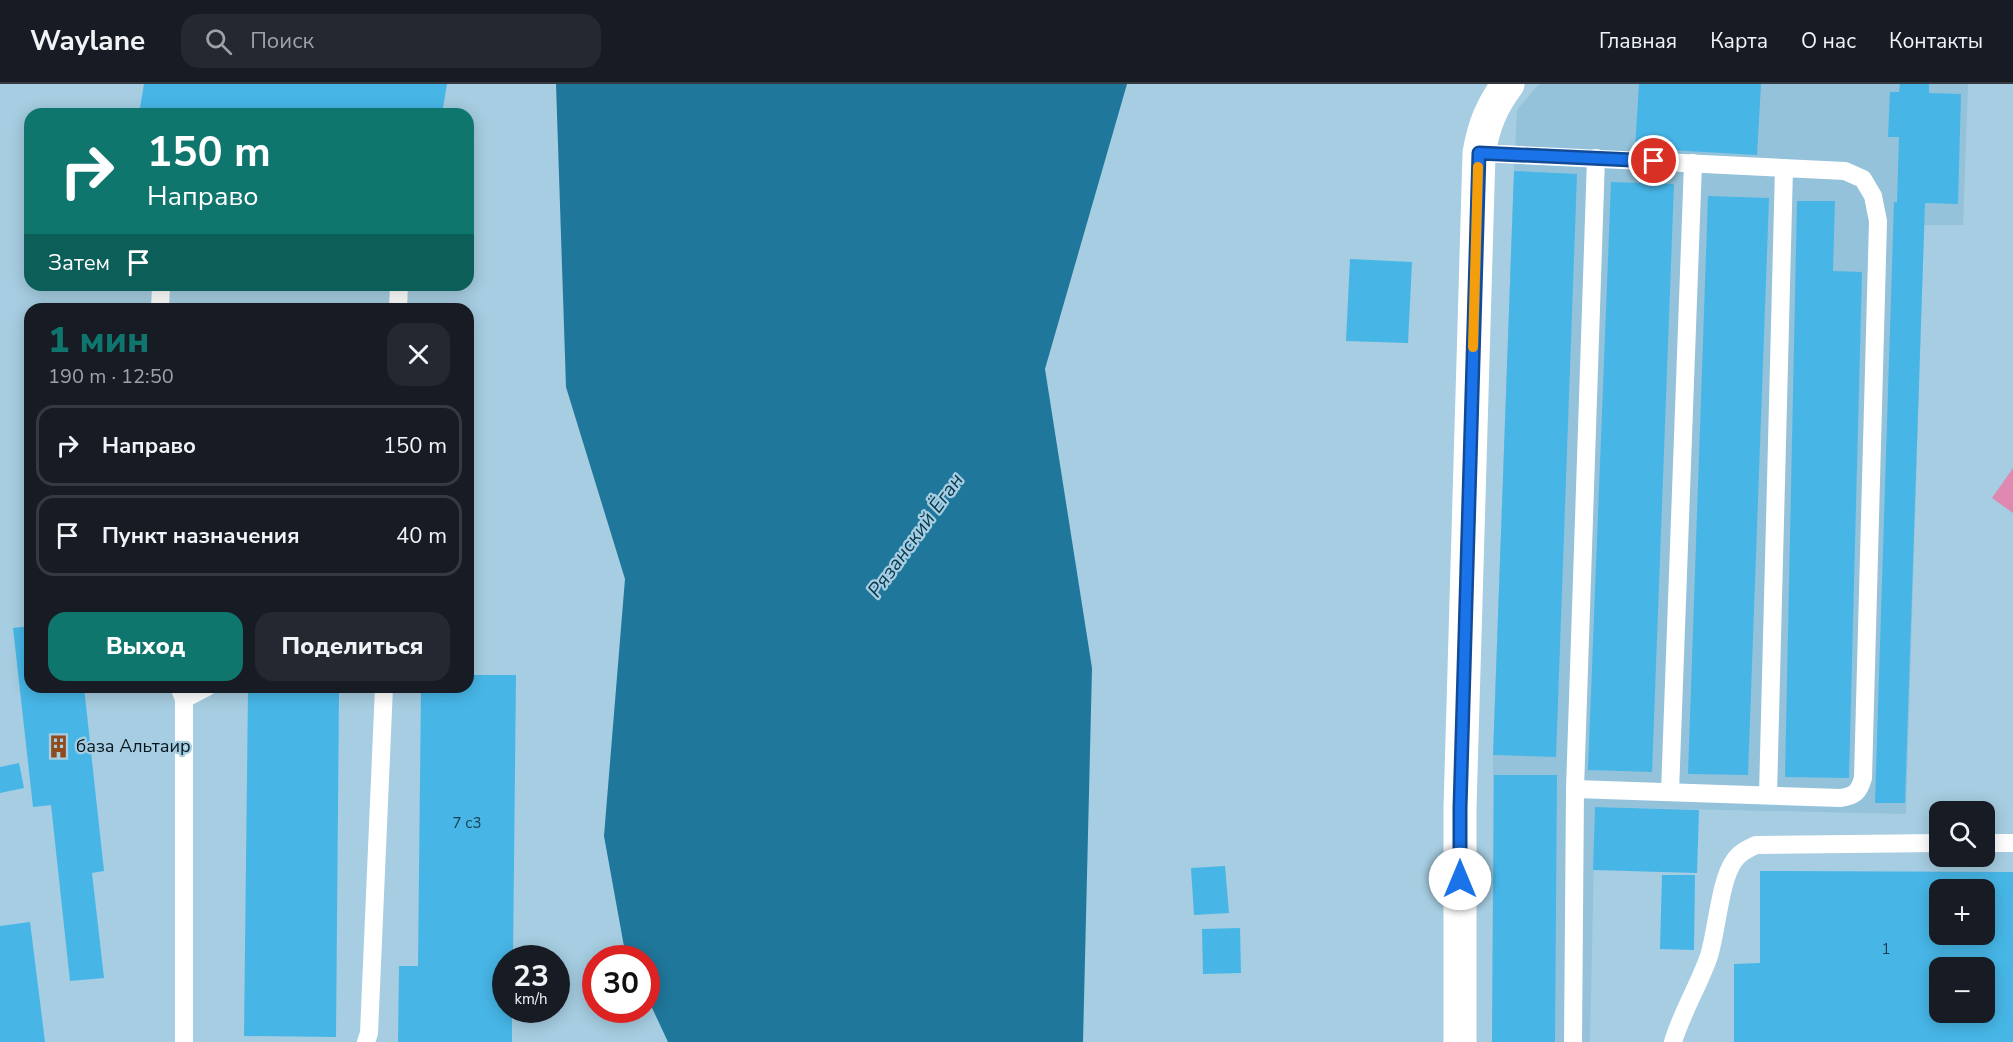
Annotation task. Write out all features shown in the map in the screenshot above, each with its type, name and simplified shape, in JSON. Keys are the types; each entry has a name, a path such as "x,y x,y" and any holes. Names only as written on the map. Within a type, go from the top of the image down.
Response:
{"street":[{"path":"1460,1042 1460,808 1479,153 1483,130 1493,105 1508,84"}],"lane":[{"path":"1479,153 1845,171 1863,179 1873,196 1878,221 1863,778 1860,789 1852,796 1575,789"},
{"path":"1573,1042 1575,789 1596,158"},
{"path":"1670,792 1693,163"},
{"path":"1768,795 1784,168"},
{"path":"182,693 184,1042"},
{"path":"366,1042 369,1033 384,693"},
{"path":"1673,1042 1714,938 1727,874 1734,861 1744,850 1756,845 1929,843"},
{"path":"1995,843 2013,843"}],"shaded area":[{"path":"1539,84 1968,84 1963,225 1924,225 1906,814 1595,807 1590,1042 1492,1042 1493,755 1514,171 1517,110"},
{"path":"2013,468 2013,513 1992,498"}],"water":[{"name":"Рязанский Ёган","path":"556,84 1127,84 1045,369 1092,668 1083,1042 668,1042 659,1023 660,945 624,945 604,836 625,579 566,387"}],"building":[{"path":"144,84 447,84 443,108 140,108"},
{"path":"1639,84 1761,84 1757,155 1635,148"},
{"path":"1900,84 1929,84 1929,93 1961,94 1958,204 1925,203 1905,803 1875,803 1894,202 1897,202 1899,137 1888,137 1890,92 1899,92"},
{"path":"1514,171 1577,174 1556,757 1493,755"},
{"path":"1611,182 1674,184 1652,772 1588,770"},
{"path":"1708,196 1769,198 1748,775 1688,774"},
{"path":"1797,201 1835,201 1833,271 1862,272 1849,778 1785,777"},
{"path":"1350,259 1412,262 1408,343 1346,341"},
{"name":"база Альтаир","path":"24,627 24,693 85,693 104,871 92,873 104,978 70,981 51,805 33,807 13,628"},
{"path":"474,675 516,675 513,945 492,945 492,1023 512,1023 512,1042 398,1042 399,966 418,966 421,693 474,693"},
{"path":"248,693 339,693 336,1037 244,1036"},
{"path":"19,763 24,788 0,793 0,767"},
{"path":"1494,775 1557,775 1555,1042 1492,1042"},
{"path":"1595,807 1699,810 1697,873 1593,870"},
{"path":"1225,866 1229,913 1194,915 1191,868"},
{"path":"1760,871 2013,872 2013,1042 1734,1042 1734,964 1760,963"},
{"path":"1662,875 1695,875 1694,950 1660,949"},
{"path":"30,922 45,1042 0,1042 0,926"},
{"path":"1240,928 1241,973 1203,974 1202,929"}],"slow traffic":[{"path":"1473,347 1478,167"}],"place":[{"name":"база Альтаир","path":"58,746"}],"route":[{"path":"1460,879 1460,808 1479,153 1654,161"}]}
